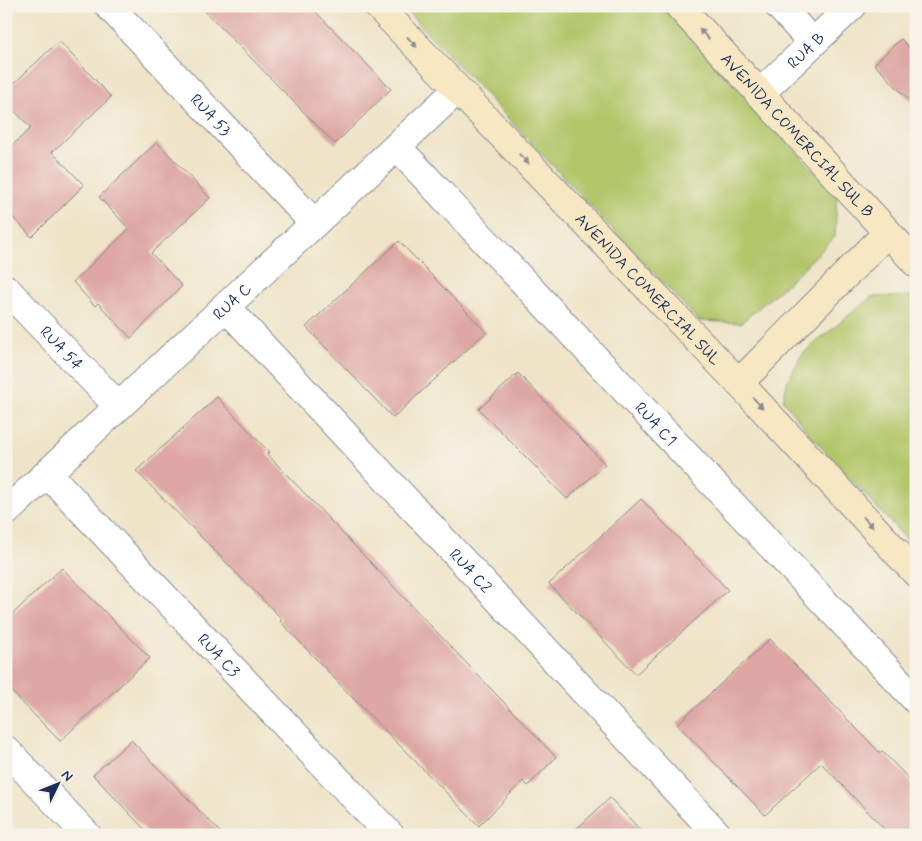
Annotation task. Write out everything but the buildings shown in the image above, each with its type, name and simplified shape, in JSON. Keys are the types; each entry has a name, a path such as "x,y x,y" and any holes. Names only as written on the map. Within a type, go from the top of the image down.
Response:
{"street":[{"name":"RUA 53","path":"109,6 314,223"},
{"name":"AVENIDA COMERCIAL SUL","path":"378,6 739,383 916,573"},
{"name":"AVENIDA COMERCIAL SUL B","path":"679,6 916,263"},
{"path":"778,6 813,43"},
{"name":"RUA B","path":"759,94 852,6"},
{"name":"RUA C","path":"6,512 458,90"},
{"name":"RUA C1","path":"396,147 916,700"},
{"path":"739,383 887,233"},
{"name":"RUA 54","path":"6,289 118,406"},
{"name":"RUA C2","path":"225,306 718,835"},
{"name":"RUA C3","path":"48,474 390,835"},
{"path":"6,750 87,835"}],"green space":[{"path":"402,6 660,6 837,195 835,237 790,281 741,323 699,321"},
{"path":"916,296 916,550 811,436 783,400 788,380 802,354 871,297"}]}
